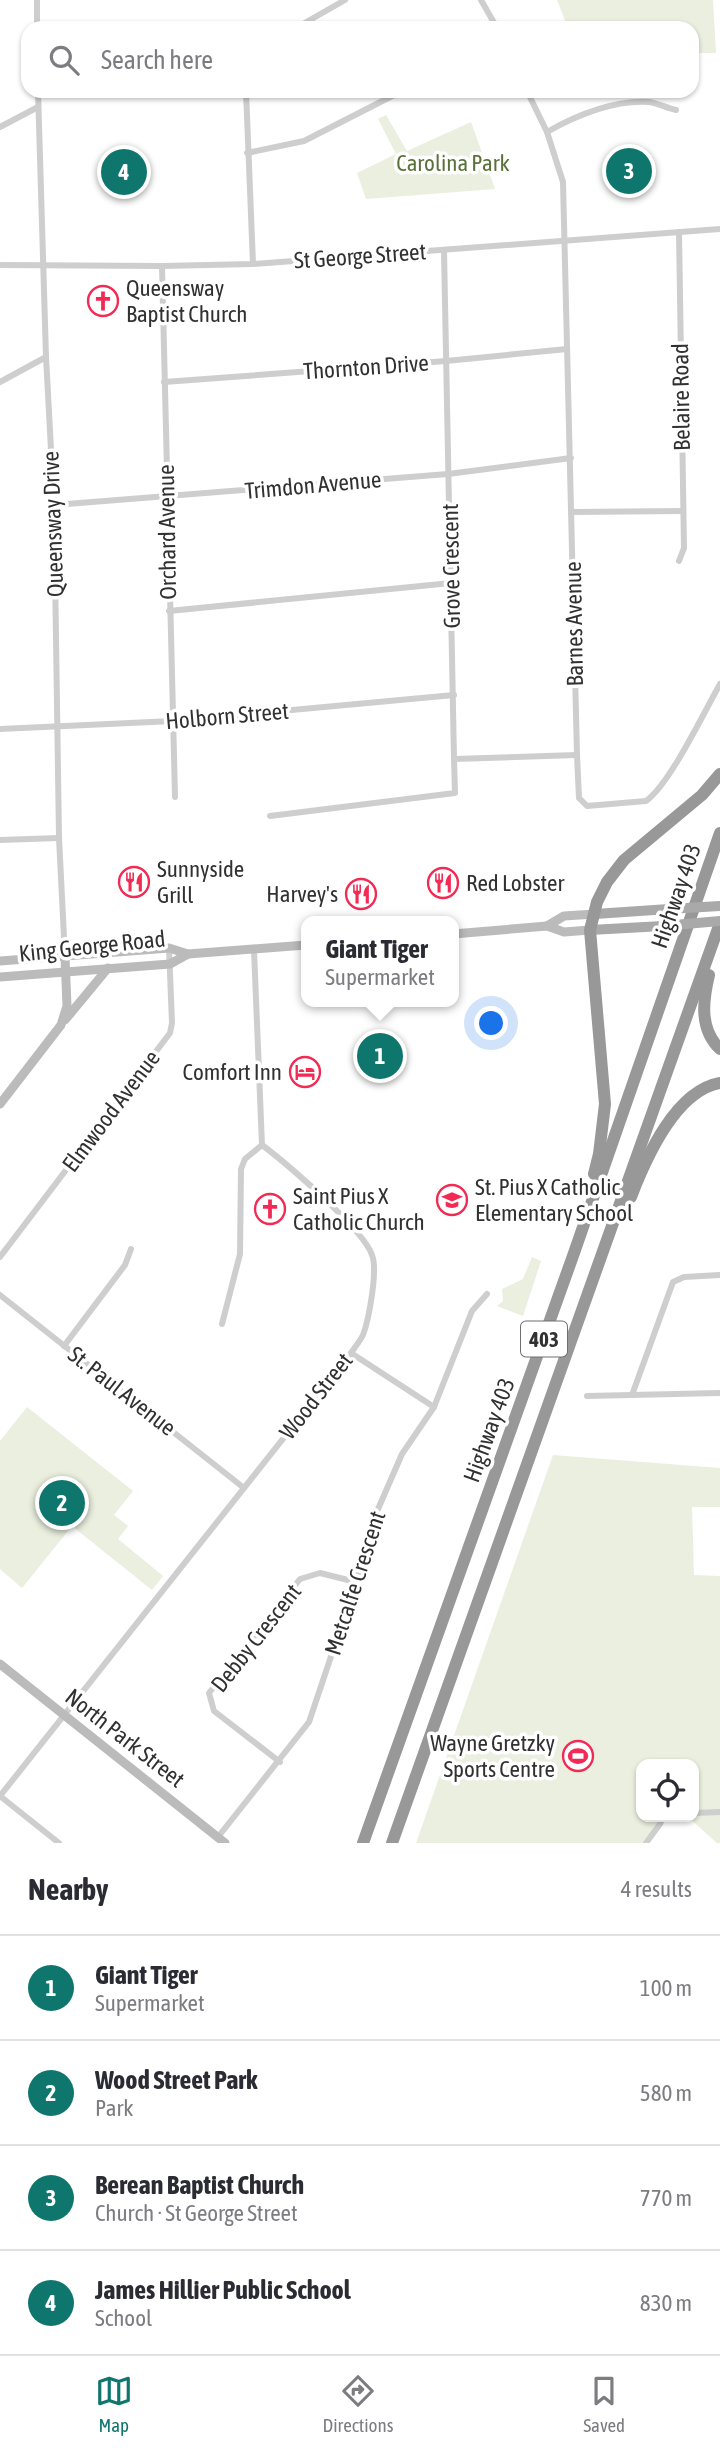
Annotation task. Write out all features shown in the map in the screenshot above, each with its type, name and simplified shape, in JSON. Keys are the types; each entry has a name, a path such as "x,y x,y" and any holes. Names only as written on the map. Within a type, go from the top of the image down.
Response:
{"highway":[{"path":"574,1253 599,1154 605,1104 595,961 590,930 594,914 607,882 624,860 702,795 720,774"},
{"name":"Highway 403","path":"363,1843 574,1253 720,833"},
{"path":"720,923 704,996 704,1023 714,1044 720,1049"},
{"name":"Highway 403","path":"392,1843 720,923"},
{"path":"588,1293 643,1167 677,1111 701,1090 720,1083"}],"main road":[{"path":"547,926 564,916 720,905"},
{"path":"459,933 547,926 564,932 720,923"},
{"name":"King George Road","path":"0,961 169,948 188,954 301,946"},
{"name":"King George Road","path":"0,976 170,964 188,954"},
{"path":"61,1025 67,1006 65,957"},
{"path":"0,1104 108,968"},
{"name":"North Park Street","path":"0,1664 222,1840"}],"street":[{"path":"37,0 37,21"},
{"path":"308,21 345,0"},
{"path":"481,0 493,21"},
{"name":"Queensway Drive","path":"38,98 46,357 54,505 59,838 65,957"},
{"path":"246,98 253,264"},
{"path":"247,153 304,141 388,98"},
{"name":"Barnes Avenue","path":"530,98 547,132 563,182 577,755 579,798 582,804 587,806 646,801 653,796 676,763 720,684"},
{"path":"547,132 578,115 622,104 650,102 676,110"},
{"path":"0,127 38,107"},
{"name":"St George Street","path":"0,265 253,264 720,229"},
{"name":"Belaire Road","path":"679,232 684,548 679,561"},
{"name":"Grove Crescent","path":"270,816 455,793 444,251"},
{"name":"Orchard Avenue","path":"162,266 175,797"},
{"name":"Thornton Drive","path":"164,382 446,361 566,349"},
{"path":"0,382 46,357"},
{"name":"Trimdon Avenue","path":"54,505 449,474 571,458"},
{"path":"571,512 682,511"},
{"path":"169,611 451,583"},
{"name":"Holborn Street","path":"0,729 173,721 454,695"},
{"path":"454,759 577,755"},
{"path":"0,840 59,838"},
{"name":"Elmwood Avenue","path":"0,1257 170,1033 172,1023 169,948"},
{"path":"222,1324 240,1254 240,1169 245,1159 262,1144 254,950"},
{"name":"Wood Street","path":"0,1796 363,1335 375,1276 373,1256 364,1240 288,1165 262,1144"},
{"path":"65,1346 125,1265 131,1249"},
{"path":"632,1395 673,1282 684,1276 720,1275"},
{"name":"Metcalfe Crescent","path":"222,1840 309,1722 375,1516 402,1454 434,1407 472,1311 487,1294"},
{"name":"St. Paul Avenue","path":"0,1296 244,1488"},
{"path":"351,1353 434,1407"},
{"path":"587,1396 720,1393"},
{"name":"Debby Crescent","path":"280,1762 214,1711 209,1693 300,1579 320,1573 356,1582"},
{"path":"0,1796 59,1843"},
{"path":"699,1813 720,1812"},
{"path":"646,1843 661,1822"}],"green space":[{"path":"557,0 713,0 716,53 699,53 699,21 565,21"},
{"name":"Carolina Park","path":"386,115 407,151 471,122 495,189 366,199 357,173 396,154 378,119"},
{"path":"532,1257 541,1261 523,1316 497,1306 503,1301 502,1289 523,1279"},
{"path":"27,1407 133,1491 114,1515 128,1526 118,1539 163,1576 152,1590 72,1526 22,1588 0,1569 0,1441"},
{"path":"553,1455 720,1468 720,1507 692,1507 694,1575 720,1576 720,1843 694,1822 699,1822 699,1759 636,1759 636,1822 663,1822 655,1827 642,1843 416,1843"}],"place":[{"name":"Berean Baptist Church","path":"629,171"},
{"name":"James Hillier Public School","path":"124,172"},
{"name":"Queensway Baptist Church","path":"103,301"},
{"name":"Sunnyside Grill","path":"134,882"},
{"name":"Red Lobster","path":"443,883"},
{"name":"Harvey's","path":"361,894"},
{"name":"Giant Tiger","path":"380,1056"},
{"name":"Comfort Inn","path":"305,1072"},
{"name":"St. Pius X Catholic Elementary School","path":"452,1200"},
{"name":"Saint Pius X Catholic Church","path":"270,1209"},
{"name":"Wood Street Park","path":"62,1503"},
{"name":"Wayne Gretzky Sports Centre","path":"578,1756"}]}
